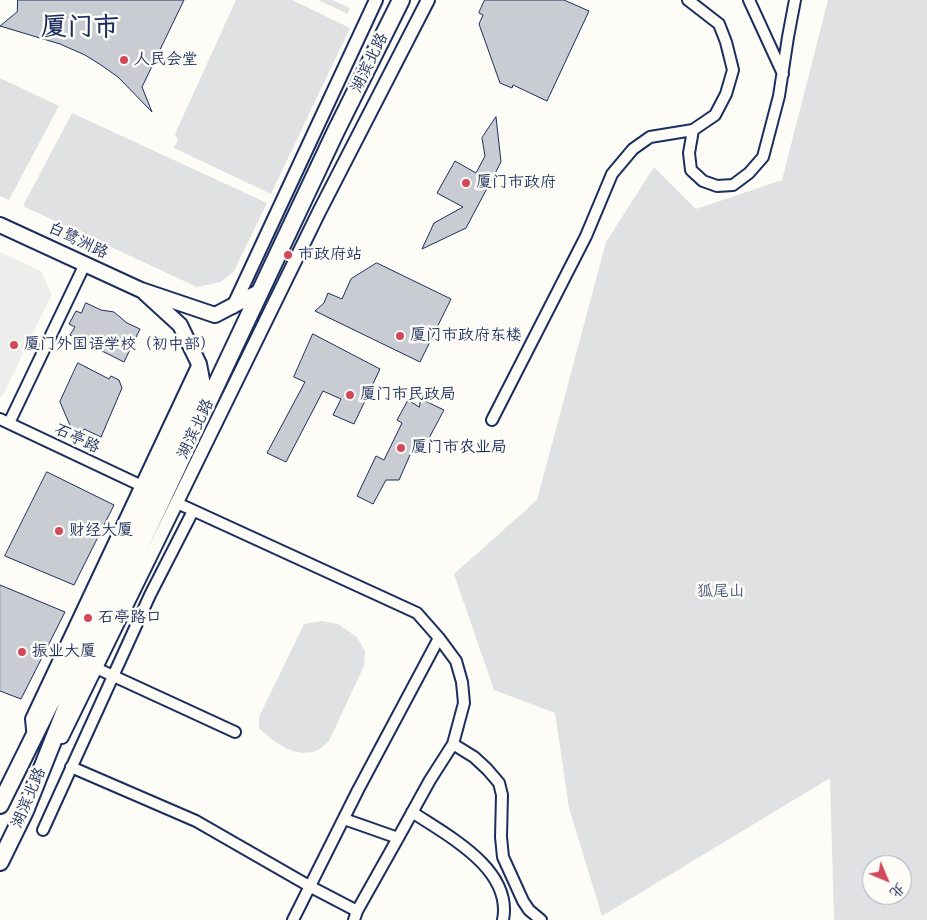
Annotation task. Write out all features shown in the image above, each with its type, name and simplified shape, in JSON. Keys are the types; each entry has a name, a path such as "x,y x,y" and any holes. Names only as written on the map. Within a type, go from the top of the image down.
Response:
{"main road":[{"name":"湖滨北路","path":"0,862 25,812 76,683 335,133 401,0"},
{"name":"白鹭洲路","path":"0,225 141,290 216,315 261,291"},
{"name":"白鹭洲路","path":"141,290 180,325 199,364 203,384"},
{"name":"湖滨北路","path":"0,805 108,587 203,384"}],"street":[{"path":"233,307 376,0"},
{"path":"25,812 319,212 428,0"},
{"path":"492,420 586,236 612,174 633,149 650,137 693,130 715,115 726,94 733,70 719,24 688,0"},
{"path":"749,0 783,74"},
{"path":"693,130 689,153 691,170 703,181 717,186 732,185 749,173 763,157 779,96 795,0"},
{"path":"4,421 85,264"},
{"path":"34,739 32,719 199,364"},
{"name":"石亭路","path":"4,421 142,486"},
{"path":"72,767 196,821 356,915 412,812 452,744 464,703 462,682 456,660 418,614 177,503"},
{"path":"42,830 150,595 193,511"},
{"path":"293,920 439,638"},
{"path":"96,668 236,732"},
{"path":"452,744 474,757 499,783 502,795 501,837 503,857 529,910 541,920"},
{"path":"412,812 453,839 483,863 491,872 500,887 506,906 503,920"},
{"path":"344,820 398,838"}],"shaded area":[{"name":"厦门外国语学校（初中部）","path":"0,252 41,271 52,294 3,395 0,397"}],"green space":[{"path":"236,0 292,0 350,28 271,194 174,148 178,140 175,134"},
{"path":"318,0 332,0 350,8 348,14"},
{"name":"狐尾山","path":"828,0 927,0 927,920 834,920 830,778 602,916 569,808 555,713 494,690 454,574 537,500 606,242 654,167 696,209 782,180"},
{"path":"0,78 59,106 9,200 0,196"},
{"path":"72,113 267,203 234,271 221,282 197,287 23,206"},
{"path":"322,621 338,624 357,637 365,651 364,666 329,741 320,749 303,753 286,748 271,739 259,728 259,717 304,624"}],"building":[{"name":"人民会堂","path":"18,0 184,0 142,87 152,112 118,77 85,55 60,44 0,26 17,12"},
{"path":"485,0 564,0 589,11 547,101 513,85 512,88 500,83 479,24 483,15 479,13"},
{"name":"厦门市政府","path":"496,117 501,162 466,228 422,249 434,223 463,207 437,193 455,161 476,173 485,156 482,138"},
{"name":"厦门市政府东楼","path":"377,263 451,299 420,362 315,311 324,303 328,293 342,299 351,279"},
{"path":"86,303 101,310 114,312 127,323 140,329 124,362 70,335 75,327 69,324 76,311 81,313"},
{"name":"厦门市民政局","path":"313,334 380,369 354,424 333,415 341,399 323,391 286,462 267,453 305,382 294,377"},
{"path":"78,363 109,379 111,376 119,380 122,388 101,437 84,429 82,434 72,430 60,402"},
{"name":"厦门市农业局","path":"421,399 444,410 428,440 417,439 399,480 386,480 373,504 357,496 376,456 384,460 402,423 397,420 408,400 419,407"},
{"name":"财经大厦","path":"47,472 114,505 74,585 5,556"},
{"name":"振业大厦","path":"0,585 65,612 21,699 0,691"}],"place":[{"name":"人民会堂","path":"124,60"},
{"name":"厦门市政府","path":"466,183"},
{"name":"市政府站","path":"288,255"},
{"name":"厦门市政府东楼","path":"400,336"},
{"name":"厦门外国语学校（初中部）","path":"14,345"},
{"name":"厦门市民政局","path":"350,395"},
{"name":"厦门市农业局","path":"401,448"},
{"name":"财经大厦","path":"59,531"},
{"name":"石亭路口","path":"88,618"},
{"name":"振业大厦","path":"22,652"}],"district":[{"name":"厦门市","path":"80,28"}]}
